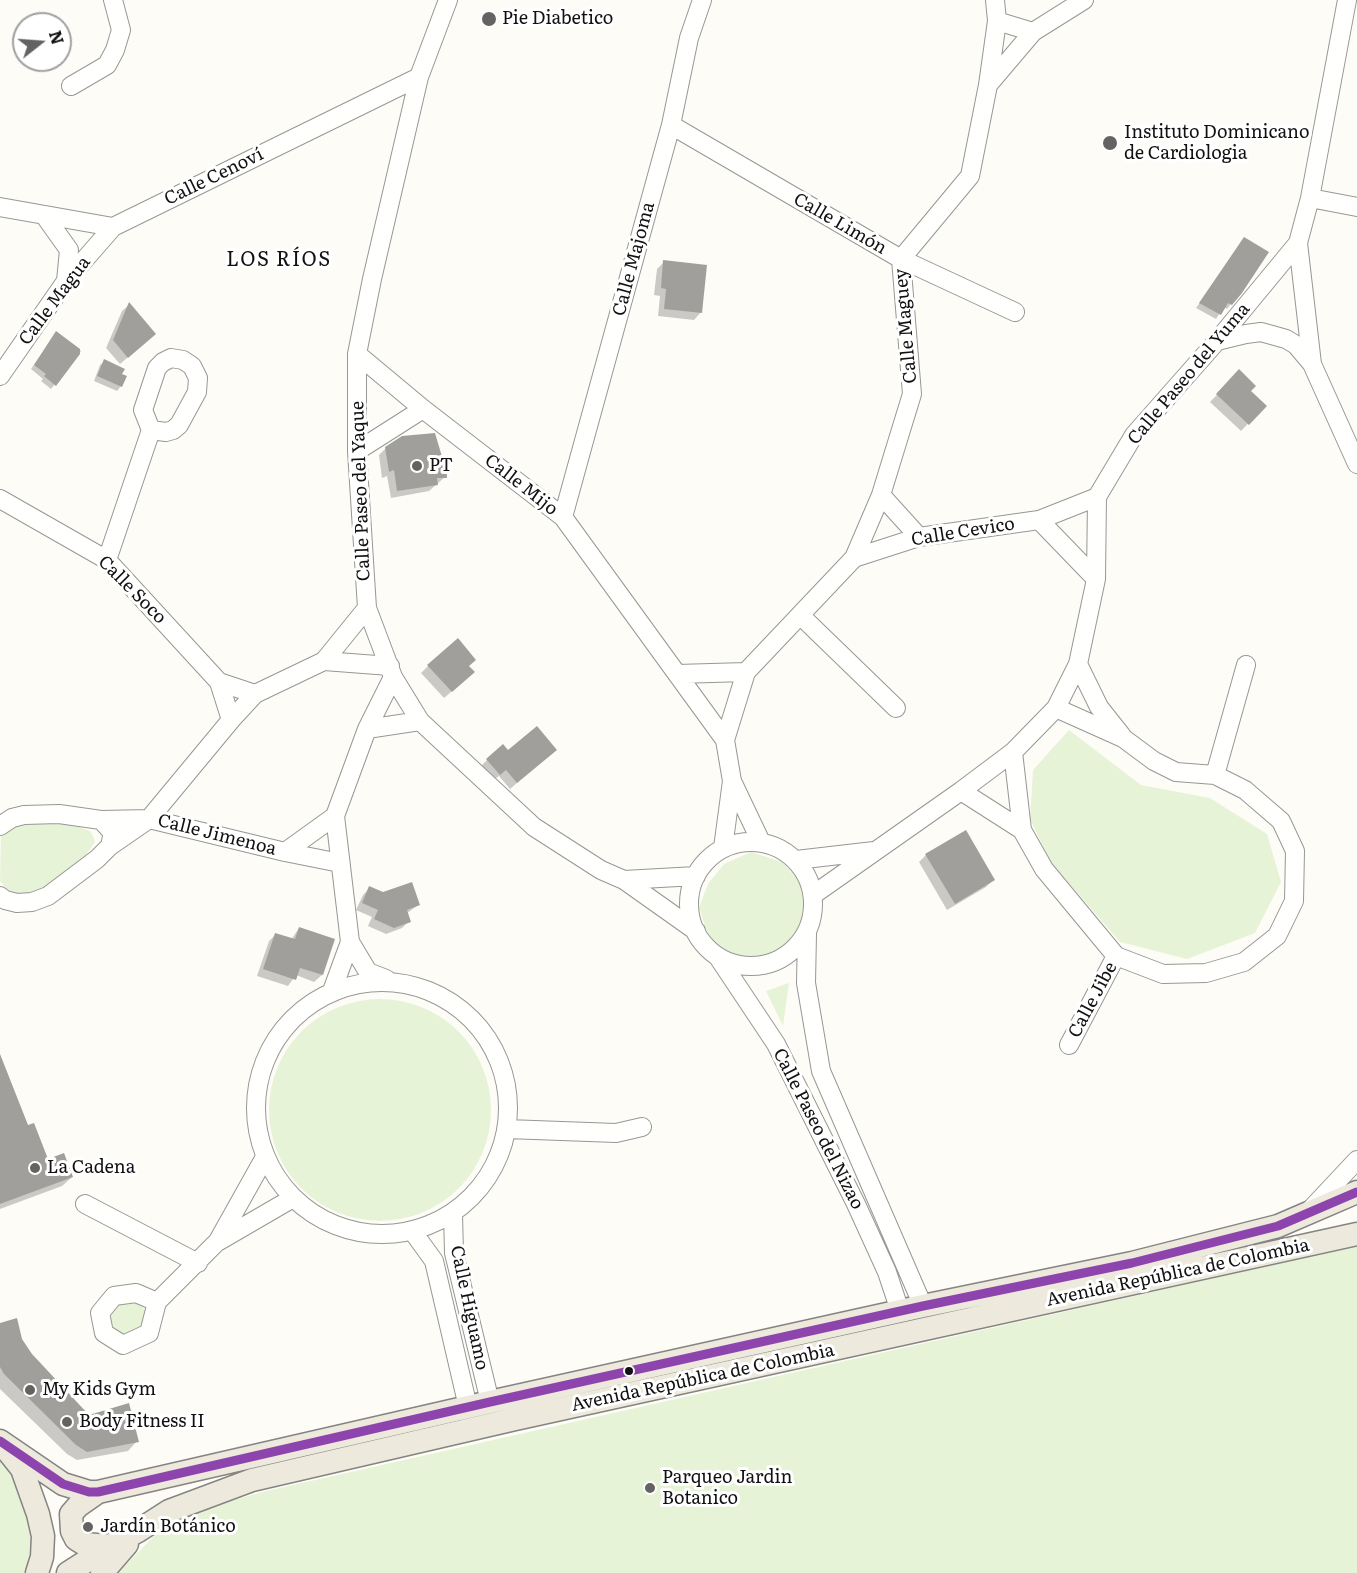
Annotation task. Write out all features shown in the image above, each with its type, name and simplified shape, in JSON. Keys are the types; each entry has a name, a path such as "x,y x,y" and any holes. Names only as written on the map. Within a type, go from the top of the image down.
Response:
{"main road":[{"name":"Avenida República de Colombia","path":"0,1442 63,1484 89,1492 98,1492 490,1402 1197,1248 1278,1226 1357,1192"},
{"name":"Avenida República de Colombia","path":"68,1573 170,1511 252,1480 515,1419 1357,1234"},
{"path":"0,1442 22,1469 38,1514 43,1536 42,1557 37,1573"},
{"path":"98,1492 85,1500 71,1514 72,1531 76,1539 84,1544 110,1546"},
{"path":"102,1573 138,1531"}],"street":[{"path":"71,86 107,65 115,50 121,30 113,0"},
{"name":"Calle Paseo del Yaque","path":"448,0 419,77 357,354 357,451 367,608 391,672 420,721 534,827 601,870 624,880 696,931"},
{"name":"Calle Majoma","path":"563,517 671,125 689,38 702,0"},
{"name":"Calle Maguey","path":"725,740 746,672 854,558 881,495 912,394 901,260 970,176 988,85 997,21 995,0"},
{"path":"988,85 1033,32 1084,0"},
{"path":"1312,364 1298,243 1310,198 1347,0"},
{"path":"997,21 1033,32"},
{"name":"Calle Cenoví","path":"112,227 419,77"},
{"name":"Calle Limón","path":"671,125 901,260 1015,312"},
{"path":"1310,198 1357,207"},
{"path":"0,207 112,227"},
{"path":"44,215 69,250 66,281"},
{"name":"Calle Magua","path":"0,376 66,281 112,227"},
{"name":"Calle Paseo del Yuma","path":"1097,497 1134,435 1217,341 1298,243"},
{"path":"1217,341 1262,332 1286,339 1296,345 1312,364 1357,464"},
{"name":"Calle Mijo","path":"357,354 423,410 563,517 677,674"},
{"path":"357,451 423,410"},
{"path":"107,560 151,430"},
{"path":"881,495 919,537"},
{"path":"813,895 1013,752 1056,708 1078,664 1096,579 1097,497"},
{"name":"Calle Cevico","path":"854,558 919,537 1039,520 1097,497"},
{"name":"Calle Soco","path":"0,499 107,560 219,682 231,720"},
{"name":"Calle Cevico","path":"1039,520 1096,579"},
{"path":"149,819 255,694 324,661 367,608"},
{"path":"800,615 896,708"},
{"path":"324,661 391,672 335,816 350,942 368,972 394,982 423,988 449,1001 472,1020 490,1043 503,1070 508,1099 507,1129 497,1162 479,1191 453,1214 434,1225 413,1232 381,1235 348,1231 318,1218 293,1198 277,1178 266,1157 256,1118 259,1079 274,1042 299,1012 332,992 362,983 394,982"},
{"path":"1078,664 1099,707 1123,738"},
{"path":"1215,775 1246,665"},
{"path":"677,674 746,672"},
{"name":"Calle Maguey","path":"677,674 725,740 732,781 761,842"},
{"name":"Calle Soco","path":"219,682 255,694"},
{"path":"1013,752 1022,830 1044,869 1116,956 1163,974 1206,973 1244,962 1277,936 1294,901 1295,851 1281,821 1245,790 1215,775 1176,772 1154,761 1123,738 1056,708"},
{"path":"368,729 420,721"},
{"name":"Calle Maguey","path":"723,848 732,781"},
{"path":"961,791 1022,830"},
{"name":"Calle Jimenoa","path":"0,826 12,818 42,813 101,820 149,819 340,863"},
{"name":"Calle Jimenoa","path":"285,852 335,816"},
{"name":"Calle Jimenoa","path":"0,896 17,903 32,902 48,896 80,873 110,846 149,819"},
{"path":"101,820 112,832 110,846"},
{"path":"741,842 761,842 780,848 796,860 807,876 813,895 812,915 807,934 794,949 776,961 755,966 734,964 718,957 705,945 696,931 690,913 690,894 696,876 707,860 723,848 741,842"},
{"path":"796,860 875,851"},
{"name":"Calle Paseo del Yaque","path":"624,880 696,876"},
{"name":"Calle Paseo del Nizao","path":"807,934 806,983 821,1071 923,1306"},
{"path":"332,992 350,942"},
{"name":"Calle Jibe","path":"1069,1045 1116,956"},
{"name":"Calle Paseo del Nizao","path":"718,957 776,1044 856,1204 887,1272 900,1311"},
{"path":"507,1129 616,1133 642,1127"},
{"path":"157,1302 218,1242 266,1157"},
{"path":"1307,1214 1357,1160"},
{"path":"218,1242 293,1198"},
{"path":"86,1204 198,1263"},
{"name":"Calle Higuamo","path":"453,1214 454,1253 490,1402"},
{"name":"Calle Higuamo","path":"413,1232 434,1261 468,1407"}],"green space":[{"path":"1069,730 1141,785 1210,798 1267,834 1281,882 1255,933 1187,959 1120,942 1050,861 1030,819 1033,770"},
{"path":"26,821 61,822 77,826 90,831 95,842 86,855 58,883 26,896 15,894 0,881 1,834"},
{"path":"751,852 782,862 804,887 808,922 791,945 769,961 737,960 709,937 699,908 708,884 724,864"},
{"path":"789,983 783,1026 766,991"},
{"path":"380,999 412,1004 432,1012 458,1032 478,1058 486,1078 491,1110 486,1142 478,1162 458,1188 432,1208 412,1216 380,1221 348,1216 328,1208 302,1188 282,1162 274,1142 269,1110 274,1078 282,1058 302,1032 328,1012 348,1004"},
{"path":"1357,1246 1357,1573 118,1573 153,1537 191,1512 266,1491"},
{"path":"134,1299 148,1313 142,1331 122,1336 109,1321 115,1303"},
{"path":"0,1455 7,1464 30,1511 33,1549 28,1573 0,1573"}],"building":[{"path":"1244,237 1269,252 1242,293 1232,305 1228,303 1221,315 1199,303"},
{"path":"663,260 707,265 702,313 664,309 666,289 661,288"},
{"path":"129,302 156,334 128,358 113,340"},
{"path":"56,331 80,349 80,354 56,386 34,365"},
{"path":"104,359 125,369 122,374 127,376 122,387 97,376"},
{"path":"1239,369 1256,386 1251,391 1267,406 1249,425 1216,394"},
{"name":"PT","path":"435,433 443,460 446,460 447,478 437,478 438,485 397,491 394,470 389,472 385,447 402,436"},
{"path":"458,638 476,660 469,666 475,672 452,692 427,665"},
{"path":"537,726 557,750 517,783 506,770 500,775 486,759 503,744 508,750"},
{"path":"966,830 995,880 955,904 925,854"},
{"path":"412,882 420,905 407,910 411,922 394,928 374,919 378,910 362,903 369,886 383,892"},
{"path":"299,927 335,939 323,975 300,968 296,980 263,969 275,933 295,939"},
{"name":"La Cadena","path":"0,1054 28,1125 34,1123 48,1159 64,1153 73,1177 0,1204"},
{"path":"17,1318 22,1339 32,1354 89,1415 129,1403 139,1442 87,1452 76,1445 4,1374 0,1367 0,1323"}],"transit line":[{"path":"0,1441 63,1484 89,1492 98,1492 923,1306 1132,1263 1278,1226 1357,1192"}],"place":[{"name":"Pie Diabetico","path":"489,19"},
{"name":"Instituto Dominicano de Cardiologia","path":"1110,143"},
{"name":"PT","path":"417,466"},
{"name":"La Cadena","path":"35,1168"},
{"name":"My Kids Gym","path":"30,1390"},
{"name":"Body Fitness II","path":"67,1422"},
{"name":"Parqueo Jardin Botanico","path":"650,1488"},
{"name":"Jardín Botánico","path":"88,1527"}],"district":[{"name":"LOS RÍOS","path":"279,260"}]}
